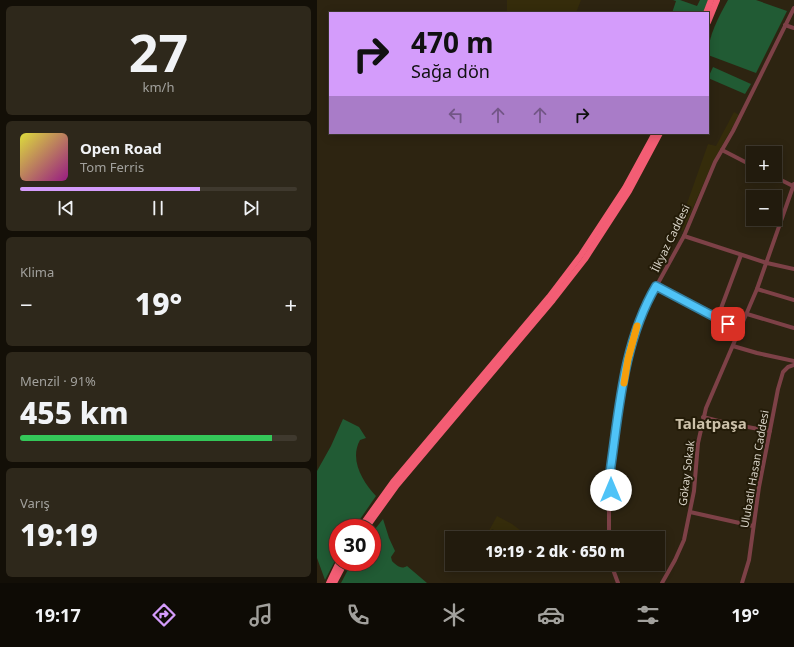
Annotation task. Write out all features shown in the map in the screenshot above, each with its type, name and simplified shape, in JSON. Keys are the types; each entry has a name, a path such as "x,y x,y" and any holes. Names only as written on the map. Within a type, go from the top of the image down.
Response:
{"highway":[{"path":"706,12 711,0"},
{"path":"709,20 717,0"},
{"path":"366,519 393,482 549,297 581,255 625,188 654,134"},
{"path":"372,519 397,485 553,300 585,259 629,191 659,134"},
{"path":"329,583 335,571"},
{"path":"334,583 340,571"}],"street":[{"name":"İlkyaz Caddesi","path":"609,531 609,504 611,490 609,479 626,367 639,321 644,307 684,236 709,174 748,101 794,8"},
{"path":"785,25 794,28"},
{"path":"722,150 746,162"},
{"path":"782,180 794,185"},
{"name":"Gökay Sokak","path":"662,583 681,547 690,512 695,491 698,443 703,417 757,289 794,185"},
{"path":"684,236 767,263 794,269"},
{"path":"717,319 741,255"},
{"path":"656,286 740,330"},
{"path":"757,289 794,300"},
{"path":"747,314 794,328"},
{"path":"733,346 794,361"},
{"name":"Ulubatlı Hasan Caddesi","path":"742,583 749,560 759,487 781,376 786,368 794,364"},
{"path":"703,417 770,431"},
{"path":"690,512 753,526"},
{"path":"613,571 617,583"}],"green space":[{"path":"673,0 680,0 697,6 700,0 708,0 703,12 672,12 676,1"},
{"path":"728,0 756,0 787,11 756,73 709,55 709,44 718,19"},
{"path":"713,67 751,84 745,94 709,78"},
{"path":"343,419 359,427 366,438 360,440 357,448 357,463 366,484 376,496 360,519 329,519 330,571 325,580 317,558 317,471 331,446"},
{"path":"383,519 395,551 391,557 392,561 401,567 407,566 427,583 341,583 347,571 381,571 381,522"}],"sand":[{"path":"507,0 581,0 576,12 507,12"},
{"path":"734,112 739,115 713,162 683,231 678,229 708,144 716,146"},
{"path":"497,516 520,530 496,531 492,529 489,531"}],"slow traffic":[{"path":"624,383 628,359 637,326"}],"district":[{"name":"Talatpaşa","path":"711,423"}],"route":[{"path":"611,490 609,479 628,359 641,314 656,286 728,324"}]}
